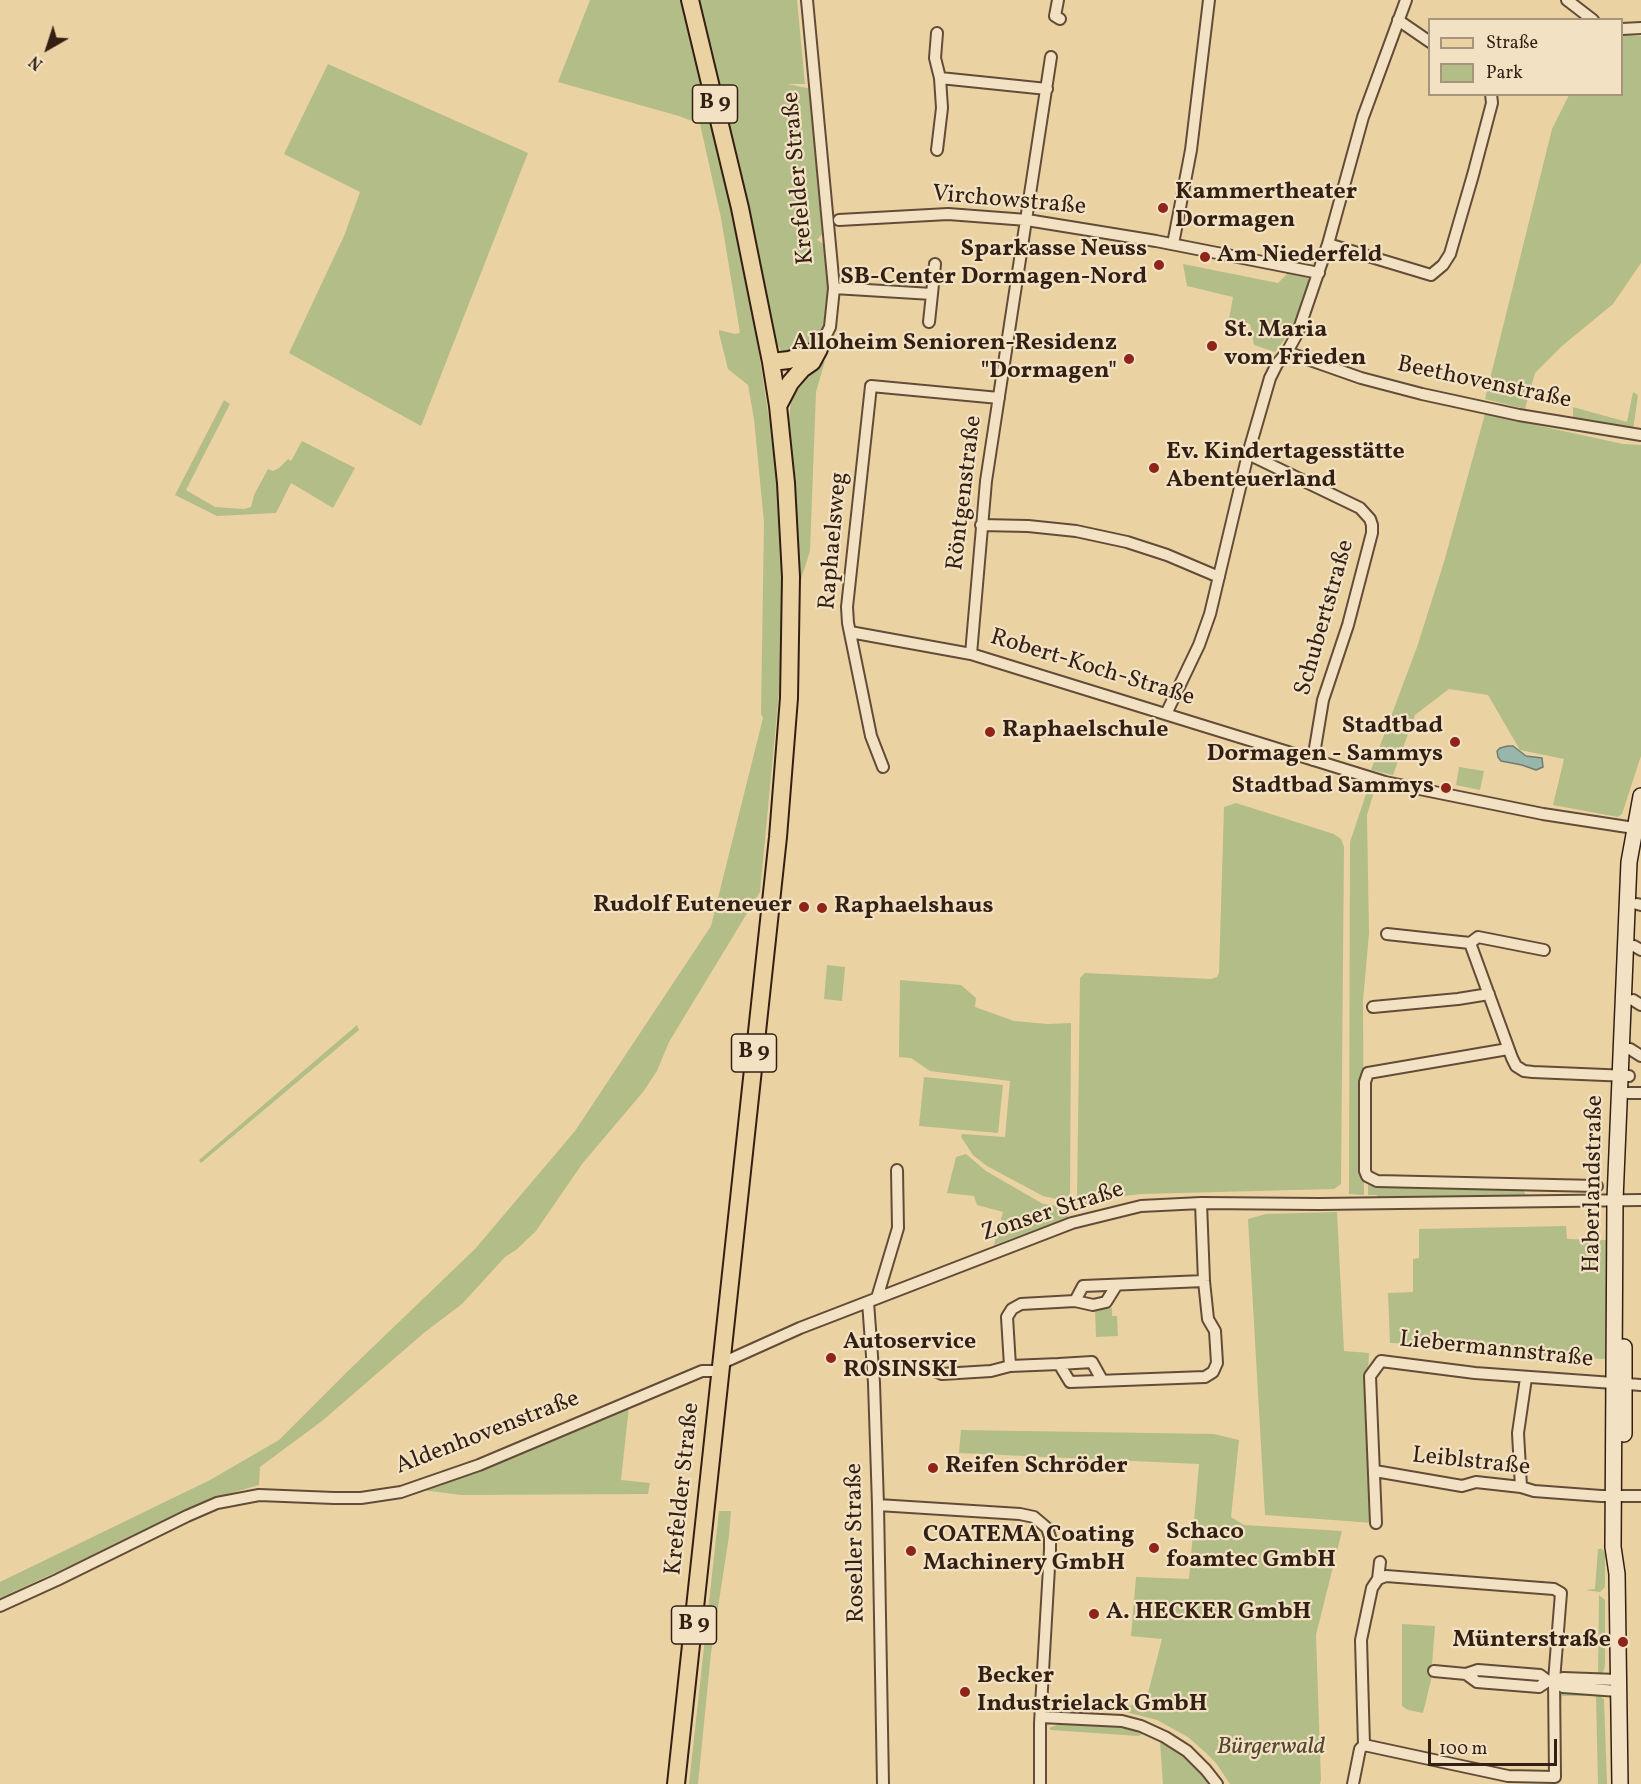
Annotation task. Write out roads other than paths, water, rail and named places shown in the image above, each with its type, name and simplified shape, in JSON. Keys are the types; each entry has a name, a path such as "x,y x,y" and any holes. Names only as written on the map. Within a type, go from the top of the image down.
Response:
{"main road":[{"name":"B 9","path":"690,0 740,208 778,406"},
{"path":"772,367 819,349"},
{"path":"778,406 790,383 802,369 812,362 819,349"},
{"path":"772,367 802,369"},
{"name":"Krefelder Straße","path":"676,1784 766,949 789,698 791,577 786,483 778,406"}],"street":[{"name":"Krefelder Straße","path":"807,0 834,288 830,327 819,349"},
{"path":"1058,0 1055,16 1060,19"},
{"path":"1209,0 1190,157 1173,244 1319,273"},
{"path":"1166,714 1199,645 1210,614 1248,454 1270,378 1298,332 1328,244 1363,117 1406,0"},
{"path":"1568,0 1590,18"},
{"path":"1398,20 1428,41"},
{"path":"1623,29 1641,28"},
{"path":"937,33 935,58 940,78 942,108 937,150"},
{"name":"Röntgenstraße","path":"971,654 986,481 1051,57"},
{"path":"940,78 1047,89"},
{"path":"1328,244 1431,275 1443,265 1450,254 1473,175 1492,102 1491,96"},
{"name":"Virchowstraße","path":"839,220 948,214 1027,220 1173,244"},
{"path":"929,322 935,264"},
{"path":"834,288 932,294"},
{"name":"Beethovenstraße","path":"1287,352 1360,378 1422,394 1519,415 1641,435"},
{"name":"Raphaelsweg","path":"883,768 871,736 847,607 871,386 999,398"},
{"name":"Schubertstraße","path":"1248,454 1360,508 1370,519 1372,525 1372,533 1348,625 1323,700 1313,760"},
{"path":"981,525 1076,531 1167,555 1219,577"},
{"name":"Robert-Koch-Straße","path":"850,632 971,654 1385,782 1543,814 1637,829"},
{"name":"Haberlandstraße","path":"1620,1784 1617,1575 1613,1547 1618,1495 1620,1200 1627,902 1641,796"},
{"name":"Haberlandstraße","path":"1624,1075 1636,1053 1641,842"},
{"path":"1387,934 1470,943 1478,937 1544,950"},
{"path":"1470,943 1516,1066 1524,1071 1533,1072 1624,1075"},
{"path":"1373,1007 1489,994"},
{"path":"1508,1049 1368,1073 1365,1082 1365,1171 1367,1176 1377,1181 1597,1186"},
{"name":"Haberlandstraße","path":"1620,1200 1635,1093 1624,1075"},
{"path":"872,1300 898,1228 897,1170"},
{"path":"1528,1185 1528,1200"},
{"name":"Zonser Straße","path":"720,1367 800,1328 1072,1223 1141,1206 1201,1203 1319,1204 1641,1200"},
{"path":"1059,1364 1070,1382 1205,1377 1213,1372 1217,1363 1215,1331 1208,1319 1201,1203"},
{"path":"1075,1301 1083,1286 1204,1281"},
{"path":"1010,1366 1007,1317 1012,1309 1021,1304 1075,1301 1093,1305 1106,1302 1116,1286"},
{"name":"Roseller Straße","path":"872,1300 883,1784"},
{"name":"Liebermannstraße","path":"1375,1471 1370,1376 1381,1361 1526,1378 1641,1385"},
{"path":"933,1370 942,1374 991,1371 1010,1366 1092,1362 1102,1380"},
{"name":"Aldenhovenstraße","path":"0,1606 217,1503 259,1495 361,1498 401,1492 480,1465 686,1377 720,1367"},
{"path":"1521,1487 1518,1433 1526,1378"},
{"name":"Leiblstraße","path":"1376,1522 1375,1471 1462,1486 1476,1482 1521,1487 1534,1491 1601,1496 1641,1496"},
{"path":"878,1505 1020,1514 1034,1517 1047,1528 1050,1550 1041,1717 1040,1784"},
{"path":"1378,1580 1380,1562"},
{"path":"1353,1784 1360,1749 1364,1744 1361,1640 1372,1588 1378,1580 1386,1576 1470,1581 1554,1589 1561,1593 1551,1681 1555,1777 1508,1776 1364,1744"},
{"path":"1434,1671 1466,1674 1478,1670 1540,1675 1551,1681 1563,1678 1617,1685"},
{"path":"1041,1717 1122,1721 1141,1726 1187,1751 1216,1784"}],"place":[{"name":"Kammertheater Dormagen","path":"1163,208"},
{"name":"Am Niederfeld","path":"1205,257"},
{"name":"Sparkasse Neuss SB-Center Dormagen-Nord","path":"1159,265"},
{"name":"St. Maria vom Frieden","path":"1212,346"},
{"name":"Alloheim Senioren-Residenz \"Dormagen\"","path":"1129,359"},
{"name":"Ev. Kindertagesstätte Abenteuerland","path":"1154,468"},
{"name":"Raphaelschule","path":"990,732"},
{"name":"Stadtbad Dormagen - Sammys","path":"1455,742"},
{"name":"Stadtbad Sammys","path":"1446,788"},
{"name":"Rudolf Euteneuer","path":"804,907"},
{"name":"Raphaelshaus","path":"822,908"},
{"name":"Autoservice ROSINSKI","path":"831,1358"},
{"name":"Reifen Schröder","path":"933,1468"},
{"name":"Schaco foamtec GmbH","path":"1154,1548"},
{"name":"COATEMA Coating Machinery GmbH","path":"911,1551"},
{"name":"A. HECKER GmbH","path":"1094,1614"},
{"name":"Münterstraße","path":"1623,1642"},
{"name":"Becker Industrielack GmbH","path":"965,1692"}],"park label":[{"name":"Bürgerwald","path":"1271,1749"}]}
